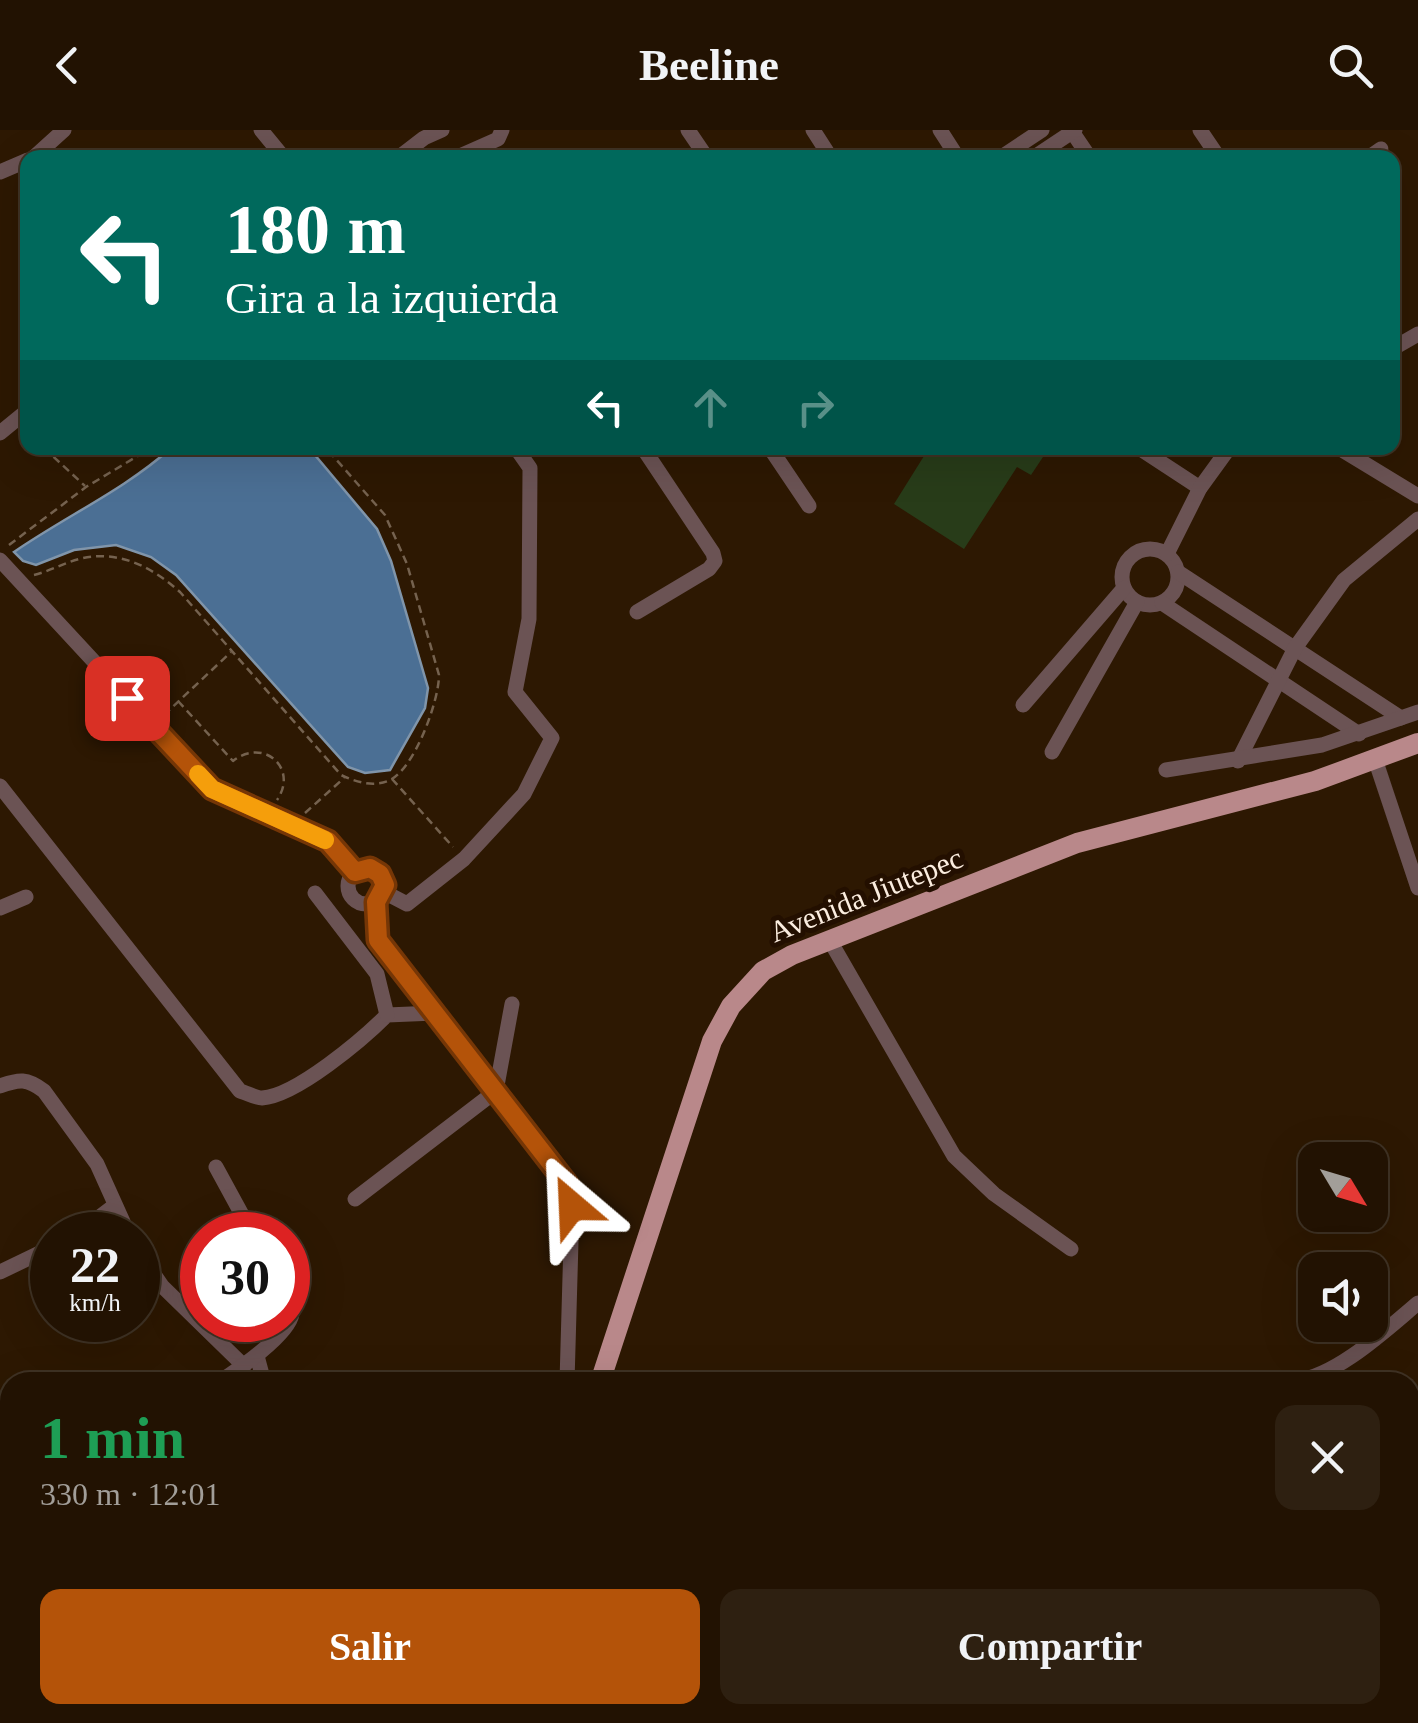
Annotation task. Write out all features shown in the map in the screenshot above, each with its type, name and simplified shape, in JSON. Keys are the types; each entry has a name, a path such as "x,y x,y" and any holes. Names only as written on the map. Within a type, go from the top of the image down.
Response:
{"main road":[{"name":"Avenida Jiutepec","path":"603,1372 712,1040 731,1006 763,971 792,954 1077,843 1315,781 1418,743"}],"street":[{"path":"41,150 64,130"},
{"path":"261,130 277,150"},
{"path":"408,150 442,130"},
{"path":"473,150 498,139 502,130"},
{"path":"1012,150 1042,130"},
{"path":"1045,150 1072,131"},
{"path":"0,433 20,417"},
{"path":"521,455 530,468 529,619 515,692 552,738 524,794 464,859 407,904 380,897 365,904 351,896 348,885 355,872 363,868 376,870 384,879 380,897 378,940 567,1184 572,1206 567,1372"},
{"path":"637,612 709,569 715,561 647,455"},
{"path":"775,455 809,506"},
{"path":"1150,455 1200,488"},
{"path":"1167,554 1200,488 1224,455"},
{"path":"1351,455 1418,496"},
{"path":"1238,761 1295,648 1344,580 1418,519"},
{"path":"1024,705 1124,588 1125,564 1133,555 1156,549 1167,554 1178,572 1402,718"},
{"path":"2,555 212,789 328,841 355,872"},
{"path":"1124,588 1137,602 1162,603 1173,594 1178,572"},
{"path":"1052,752 1137,602"},
{"path":"1162,603 1359,734"},
{"path":"1166,770 1322,745 1418,712"},
{"path":"1375,759 1418,888"},
{"path":"0,786 240,1091 261,1098 292,1088 364,1038 387,1015 435,1013"},
{"path":"315,893 376,974 387,1015"},
{"path":"0,908 26,897"},
{"path":"829,940 954,1156 994,1194 1071,1249"},
{"path":"355,1199 496,1091 512,1004"},
{"path":"0,1086 19,1080 44,1090 97,1164 117,1212"},
{"path":"216,1166 241,1212"},
{"path":"106,1212 114,1206"},
{"path":"0,1272 30,1258"},
{"path":"160,1283 250,1361 257,1372"},
{"path":"1328,1372 1418,1302"},
{"path":"234,1372 269,1342"}],"path":[{"path":"52,455 86,487"},
{"path":"2,555 86,487 139,455"},
{"path":"29,576 81,558 137,561 162,575 180,592 344,777 360,784 392,779 400,773 432,718 439,675 408,564 385,515 332,455"},
{"path":"152,725 232,651"},
{"path":"178,702 233,761 250,751 275,758 285,783 274,803 278,809"},
{"path":"300,818 344,777"},
{"path":"392,779 464,859"}],"green space":[{"path":"925,455 1044,455 1031,475 1017,467 964,549 894,504"}],"water":[{"path":"162,455 315,455 377,529 391,561 428,688 425,708 390,770 365,773 348,767 176,575 151,557 116,545 74,550 36,565 23,561 14,552 134,477"}],"slow traffic":[{"path":"198,774 212,789 325,840"}],"route":[{"path":"127,698 212,789 328,841 355,872 370,868 380,874 385,885 376,902 378,940 567,1184 572,1206"}]}
